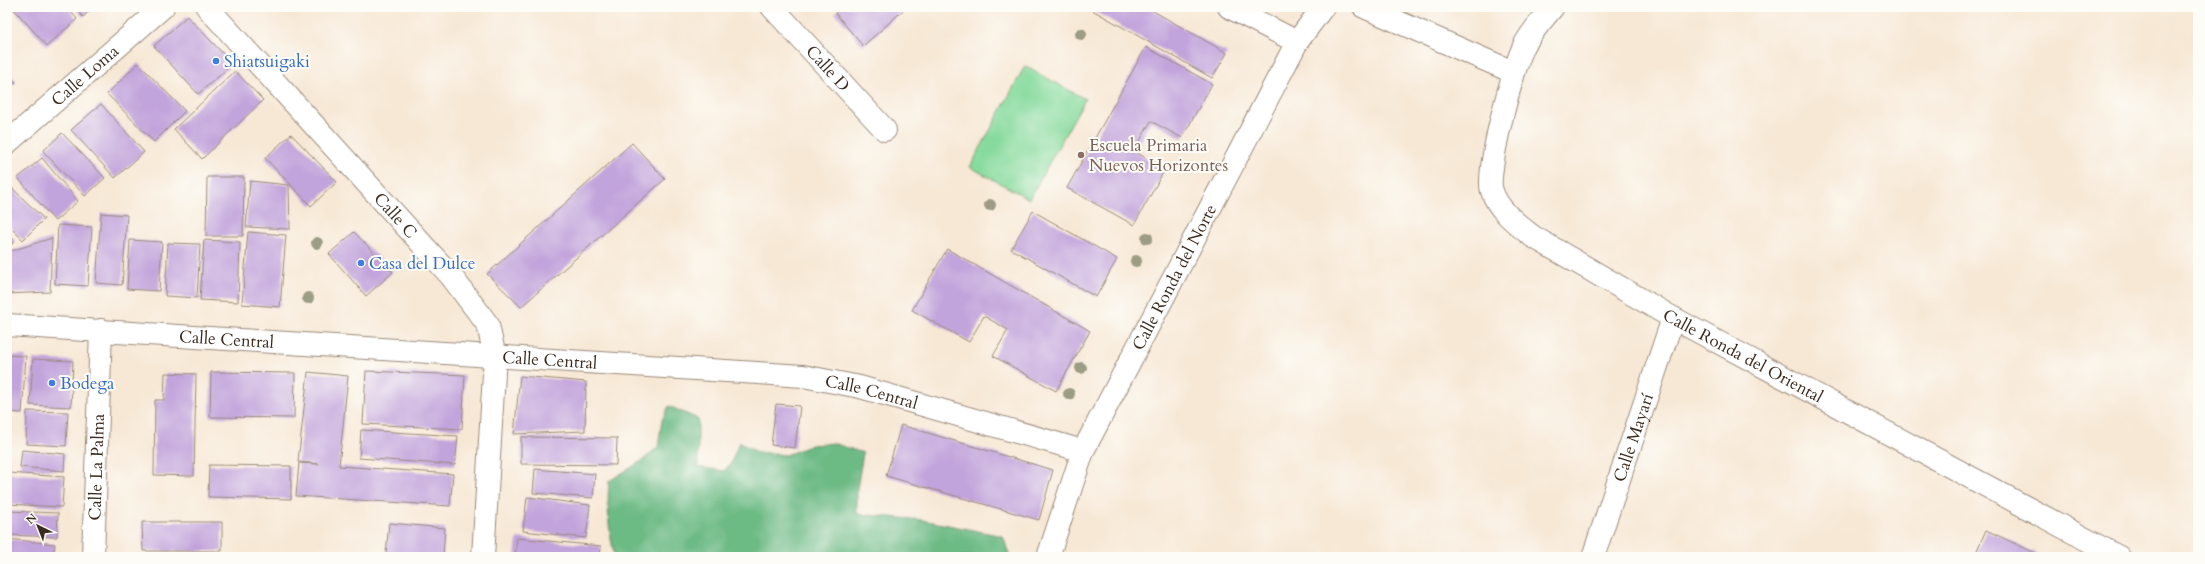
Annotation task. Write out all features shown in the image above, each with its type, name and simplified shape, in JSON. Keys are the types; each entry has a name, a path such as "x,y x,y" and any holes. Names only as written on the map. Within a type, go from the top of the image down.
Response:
{"street":[{"name":"Calle Loma","path":"7,143 163,7"},
{"name":"Calle C","path":"207,7 451,276 488,325 495,357 483,557"},
{"name":"Calle D","path":"772,7 884,130"},
{"path":"1229,7 1297,42"},
{"name":"Calle Ronda del Norte","path":"1048,557 1084,451 1297,42 1323,7"},
{"path":"1364,7 1513,72"},
{"name":"Calle Ronda del Oriental","path":"1553,7 1525,43 1513,72 1491,172 1492,191 1502,209 1513,221 1532,236 1673,318 2119,557"},
{"name":"Calle Mayarí","path":"1593,557 1673,318"},
{"name":"Calle Central","path":"7,325 803,376 860,387 1084,451"},
{"name":"Calle La Palma","path":"93,557 100,330"}],"green space":[{"path":"1025,66 1085,99 1029,199 970,167"},
{"path":"669,406 698,419 698,467 724,471 731,463 739,442 757,452 786,455 812,445 833,443 863,453 857,489 857,514 923,520 1003,536 1009,554 1008,557 615,557 609,519 609,481 643,460 658,447 662,420"}],"building":[{"path":"12,7 67,7 77,19 47,46"},
{"path":"74,7 93,7 83,17"},
{"path":"841,7 907,7 863,46 835,13"},
{"path":"1087,7 1146,7 1227,53 1212,78"},
{"path":"187,16 233,64 198,94 154,46"},
{"path":"1146,47 1212,84 1182,138 1151,121 1134,151 1165,169 1134,225 1067,188"},
{"path":"138,63 185,111 154,142 107,94"},
{"path":"235,71 263,100 202,159 174,129"},
{"path":"7,72 16,82 7,91"},
{"path":"101,104 144,152 115,178 71,130"},
{"path":"62,133 105,178 85,196 43,151"},
{"path":"291,134 337,182 311,206 265,158"},
{"path":"632,143 665,179 521,307 487,274"},
{"path":"42,158 78,201 55,221 18,178"},
{"path":"207,177 244,177 243,236 206,236"},
{"path":"250,181 289,185 290,229 246,227"},
{"path":"7,183 44,219 23,240 7,224"},
{"path":"1033,211 1117,259 1096,297 1011,249"},
{"path":"101,213 127,215 122,285 96,283"},
{"path":"58,225 92,227 88,286 55,284"},
{"path":"248,232 286,235 280,307 242,304"},
{"name":"Casa del Dulce","path":"354,232 393,272 366,296 329,254"},
{"path":"7,233 15,241 7,249"},
{"path":"52,238 50,292 7,294 8,252"},
{"path":"130,240 162,242 159,291 127,289"},
{"path":"204,240 240,242 238,302 200,300"},
{"path":"168,243 200,244 197,298 165,296"},
{"path":"947,249 1090,331 1056,391 993,356 1008,330 984,316 969,342 912,310"},
{"path":"7,355 26,356 22,413 7,412"},
{"name":"Bodega","path":"33,359 73,361 71,407 30,405"},
{"path":"366,371 465,375 462,429 363,424"},
{"path":"211,372 295,373 294,418 210,417"},
{"path":"308,372 348,376 339,466 453,474 450,506 296,496 299,463 319,464 298,462"},
{"path":"165,373 196,374 194,476 154,475 155,400 164,400"},
{"path":"520,376 586,382 585,431 514,434"},
{"path":"776,404 800,406 795,448 771,445"},
{"path":"27,411 68,412 66,446 26,444"},
{"path":"901,425 1053,470 1039,520 886,476"},
{"path":"361,430 458,436 455,465 359,458"},
{"path":"521,437 617,438 616,465 521,464"},
{"path":"22,450 65,454 64,471 20,467"},
{"path":"209,465 291,466 291,499 208,497"},
{"path":"535,469 595,474 593,498 533,493"},
{"path":"7,473 64,477 62,507 7,504"},
{"path":"527,497 590,505 586,538 523,531"},
{"path":"7,511 58,513 57,537 7,535"},
{"path":"142,522 222,522 222,551 143,551"},
{"path":"389,523 445,528 443,557 386,554"},
{"path":"1986,530 2044,557 1974,557"},
{"path":"517,538 601,546 600,557 515,557"},
{"path":"7,539 55,544 53,557 7,557"}],"place":[{"name":"Shiatsuigaki","path":"216,61"},
{"name":"Escuela Primaria Nuevos Horizontes","path":"1081,155"},
{"name":"Casa del Dulce","path":"361,263"},
{"name":"Bodega","path":"52,383"}]}
